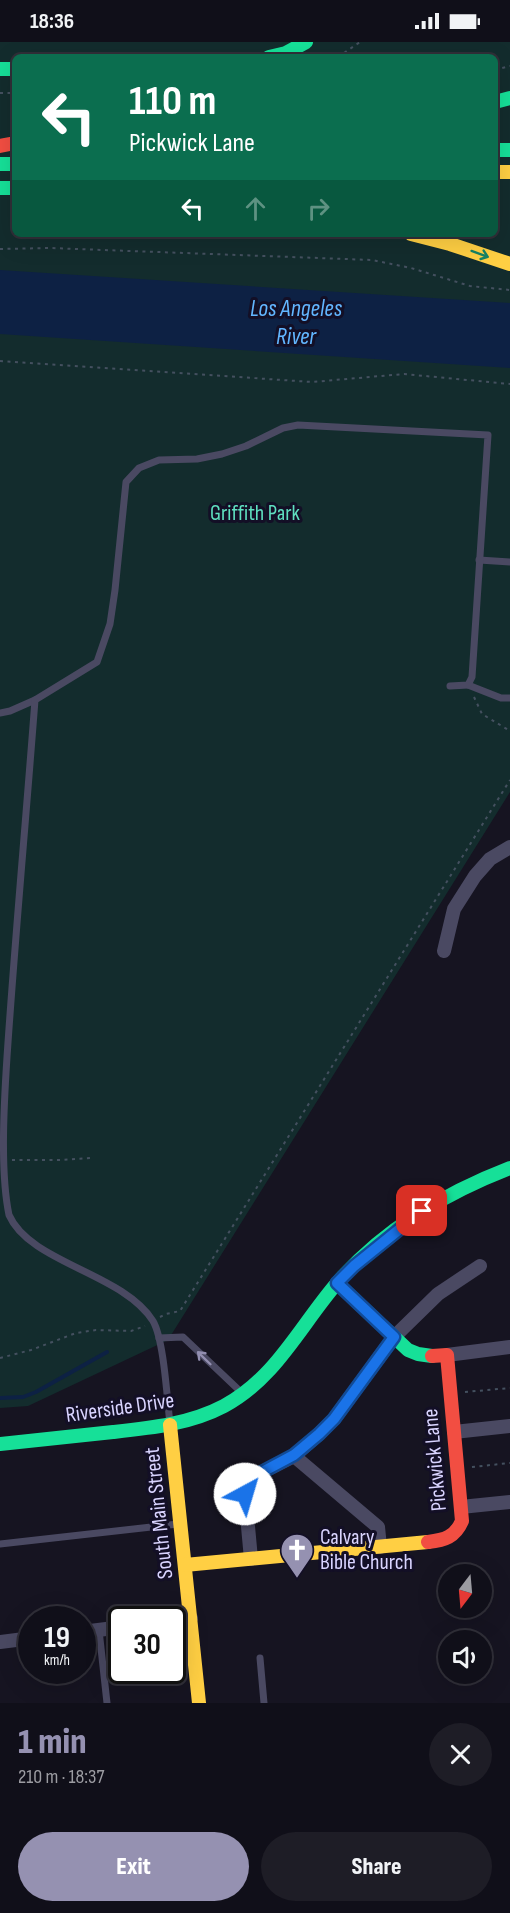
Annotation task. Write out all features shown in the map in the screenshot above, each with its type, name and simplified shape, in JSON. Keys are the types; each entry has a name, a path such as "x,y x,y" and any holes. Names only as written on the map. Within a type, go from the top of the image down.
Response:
{"main road":[{"path":"282,54 306,42"},
{"path":"423,237 510,264"},
{"name":"Riverside Drive","path":"0,1444 170,1425 223,1406 243,1394 279,1363 337,1283 354,1266 422,1211 464,1187 510,1168"},
{"path":"337,1283 416,1355 447,1355"},
{"name":"Pickwick Lane","path":"185,1565 444,1540 457,1532 462,1521 447,1355"},
{"name":"South Main Street","path":"170,1425 199,1703"}],"street":[{"path":"444,951 453,909 475,876 490,859 510,847"},
{"path":"251,1559 246,1486 249,1479 294,1455 334,1419 394,1337 438,1294 480,1266"},
{"path":"447,1355 510,1347"},
{"path":"454,1432 510,1426"},
{"path":"294,1455 378,1527 380,1546"},
{"path":"461,1507 510,1502"},
{"path":"186,1619 191,1618"},
{"path":"96,1630 108,1629"},
{"path":"0,1642 18,1640"}],"lane":[{"path":"0,713 35,700 97,662 110,624 126,483 139,468 159,460 197,459 222,454 246,446 283,428 298,425 488,435 472,677 468,685"},
{"path":"479,560 510,562"},
{"path":"450,686 468,685 501,698 510,698"},
{"path":"35,700 10,1008 0,1160 2,1191 10,1217 29,1240 120,1291 153,1322 159,1338 170,1425"},
{"path":"159,1338 183,1337 243,1394"},
{"path":"0,1544 181,1523"},
{"path":"99,1630 107,1703"},
{"path":"260,1658 264,1703"}],"path":[{"path":"342,54 360,42"},
{"path":"0,249 50,248 372,261 411,268 470,286 510,290"},
{"path":"0,361 312,382 404,374 510,384"},
{"path":"468,685 482,714 510,731"},
{"path":"166,1314 180,1311 510,780"},
{"path":"0,1160 45,1161 90,1158"},
{"path":"0,1358 31,1350 76,1333 137,1329"},
{"path":"450,1393 510,1388"},
{"path":"457,1468 510,1463"}],"green space":[{"name":"Griffith Park","path":"0,42 510,42 510,792 168,1340 28,1406 0,1408"}],"water":[{"name":"Los Angeles River","path":"0,270 510,303 510,368 0,334"}],"waterway":[{"path":"0,1398 23,1397 36,1392 107,1352"}],"traffic: fast":[{"path":"282,54 306,42"},
{"path":"0,69 12,69"},
{"path":"498,101 510,98"},
{"path":"498,150 510,150"},
{"path":"0,164 12,164"},
{"path":"0,188 12,188"},
{"path":"0,1444 156,1427 198,1417 224,1406 258,1381 273,1366 337,1283 374,1246 439,1201 510,1168"},
{"path":"337,1283 408,1350 432,1356"}],"traffic: slow":[{"path":"498,172 510,172"},
{"path":"423,237 510,264"},
{"path":"170,1425 199,1703"},
{"path":"185,1565 428,1542"}],"traffic: jam":[{"path":"0,146 12,144"},
{"path":"428,1542 449,1537 462,1521 447,1355 432,1356"}],"place":[{"name":"Calvary Bible Church","path":"297,1579"}],"route":[{"path":"245,1494 249,1479 294,1455 334,1419 394,1337 337,1283 354,1266 422,1211"}]}
